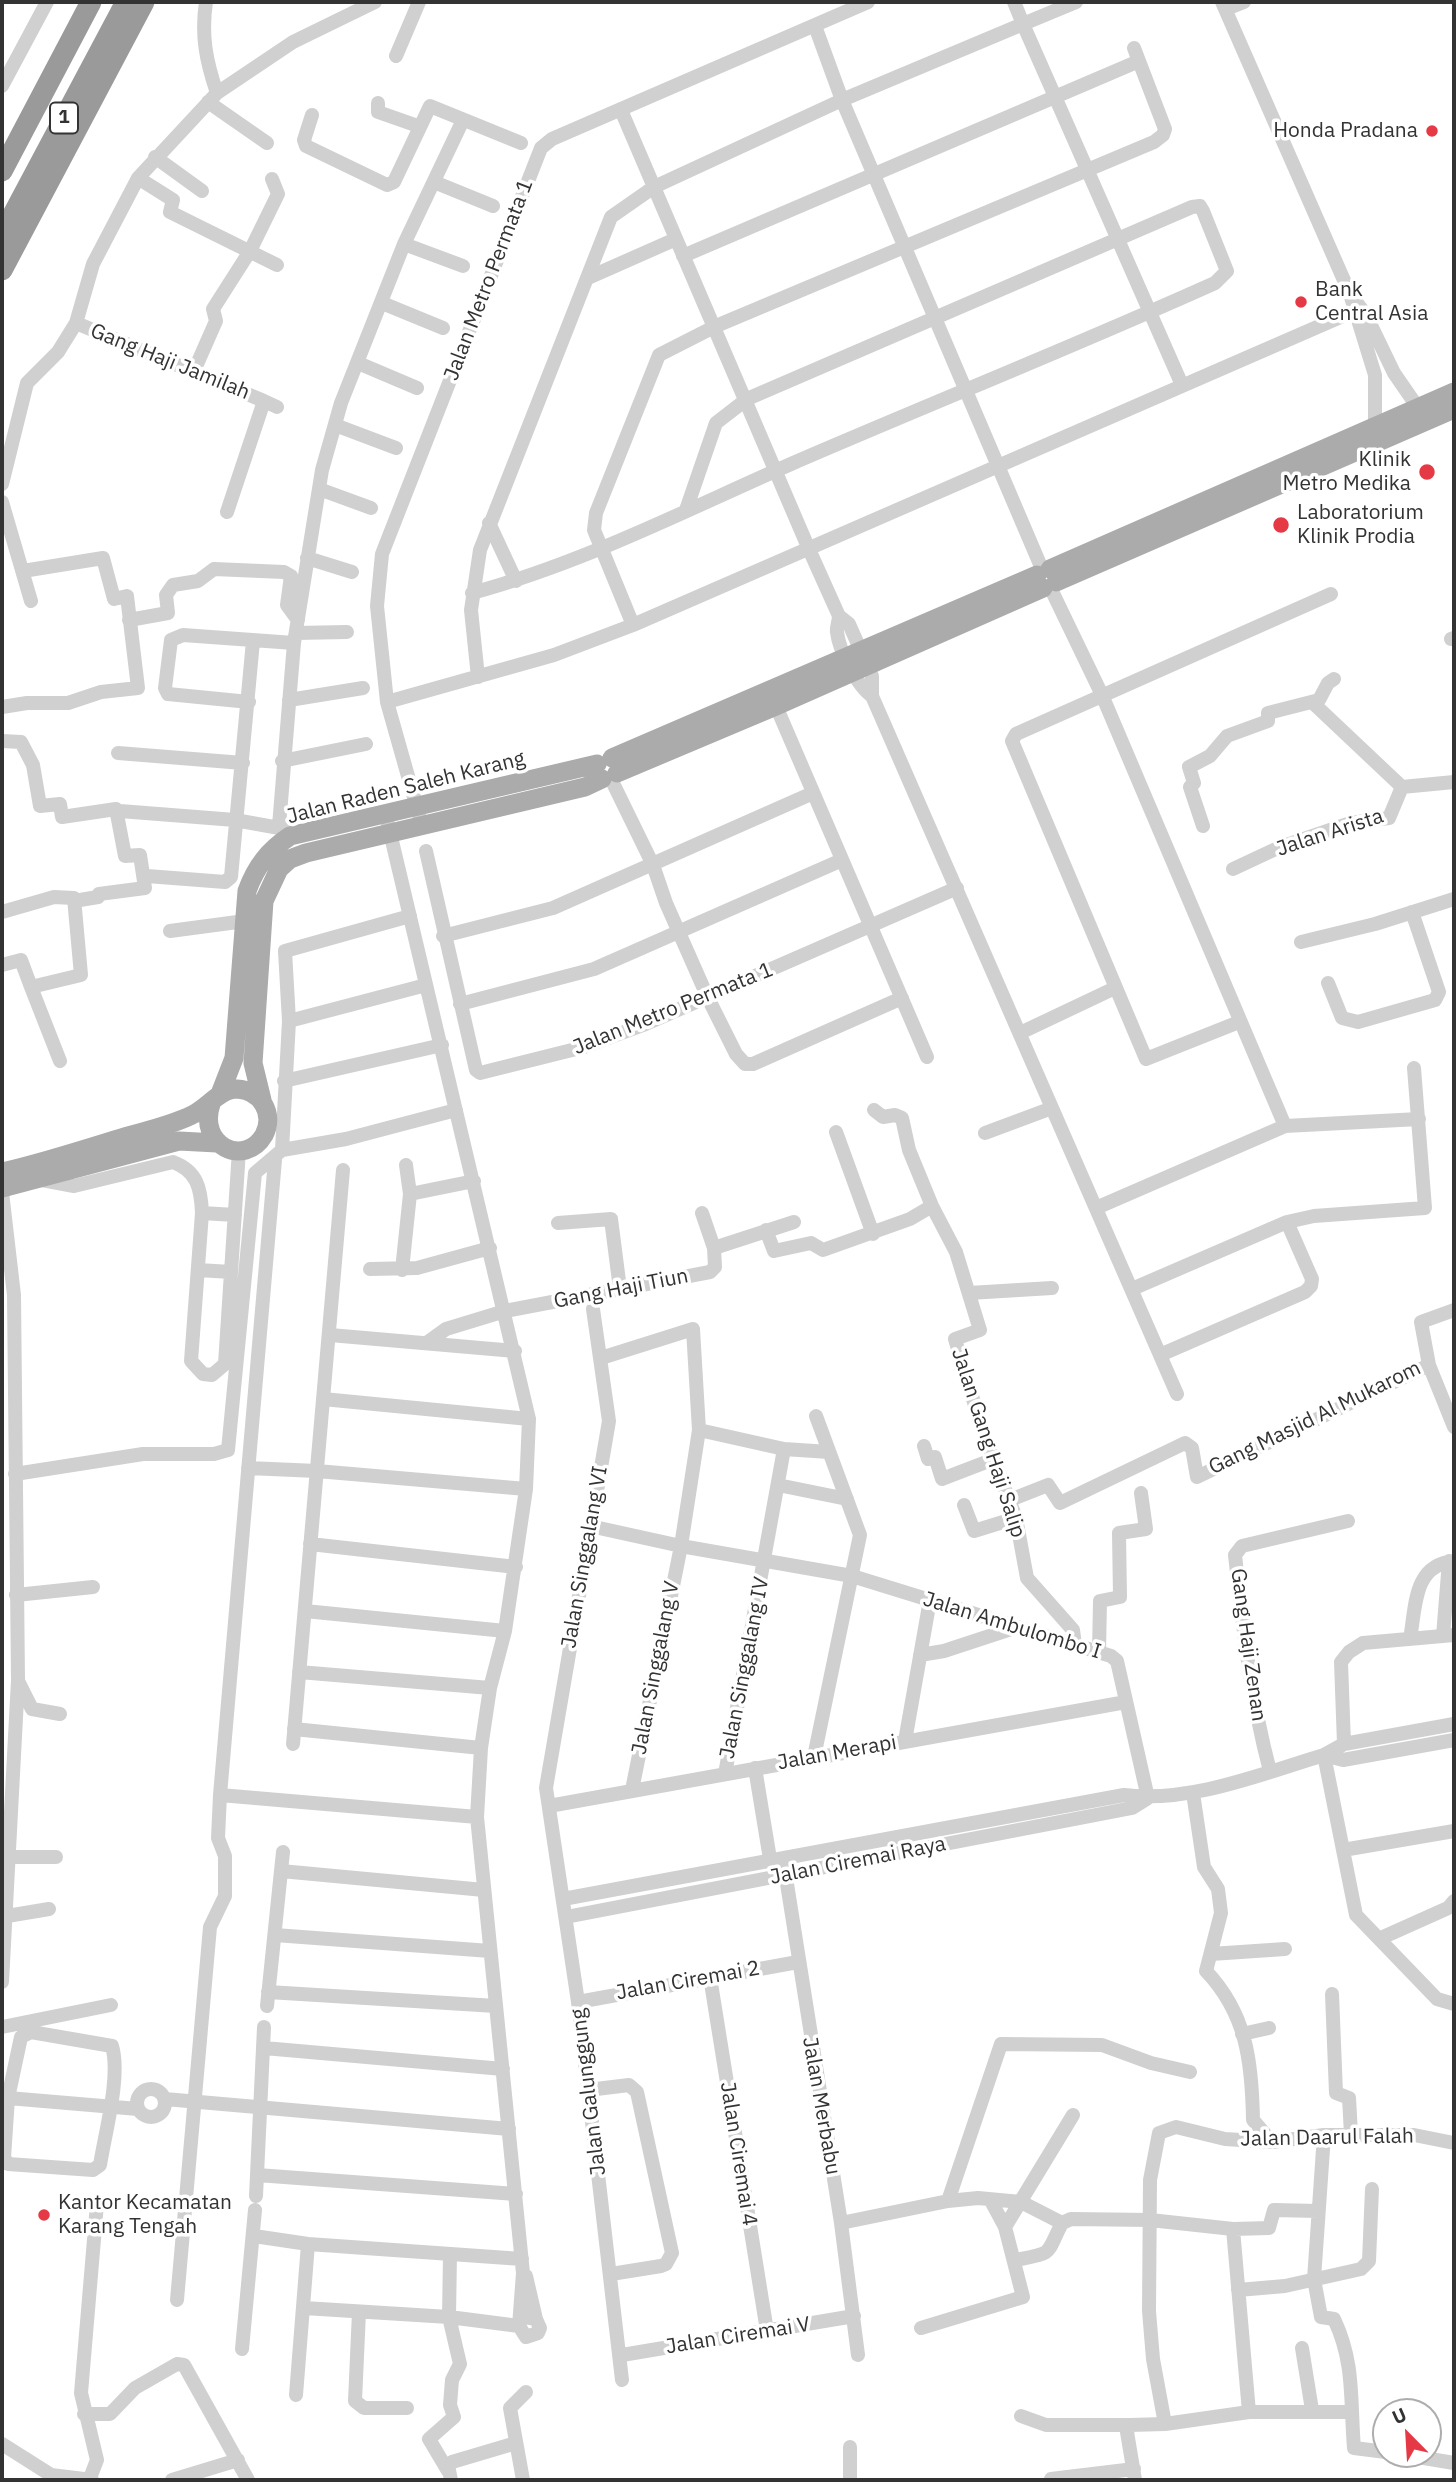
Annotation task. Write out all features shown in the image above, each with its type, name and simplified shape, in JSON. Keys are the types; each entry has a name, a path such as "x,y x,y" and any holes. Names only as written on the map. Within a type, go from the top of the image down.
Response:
{"highway":[{"name":"1","path":"2,171 91,2"},
{"name":"1","path":"2,235 126,2"},
{"path":"2,271 144,2"}],"main road":[{"name":"Jalan Raden Saleh Karang","path":"608,770 1422,414 1454,392"},
{"name":"Jalan Raden Saleh Karang","path":"1422,414 1454,409"},
{"name":"Jalan Raden Saleh Karang","path":"215,1099 234,1058 247,891 255,869 284,831 387,822 608,770 776,706 857,661"},
{"name":"Jalan Raden Saleh Karang","path":"262,1100 253,1063 264,901 271,881 290,859 387,822"},
{"path":"2,1172 182,1119 234,1089 250,1091 262,1100 268,1112 268,1125 262,1138 253,1146 239,1150 217,1143 179,1140 2,1190"},
{"path":"215,1099 208,1124 217,1143"}],"street":[{"path":"2,86 47,2"},
{"path":"206,2 202,29 212,98 267,143"},
{"path":"396,56 419,2"},
{"name":"Jalan Metro Permata 1","path":"419,815 387,702 377,617 377,578 382,554 541,148 552,139 869,2"},
{"path":"1014,2 1053,97 1182,385"},
{"path":"478,677 472,593 477,560 489,523 590,277 611,217 654,187 842,100 1076,2"},
{"path":"1244,2 1224,5 1357,309 1394,373 1422,414"},
{"path":"2,484 27,383 58,352 76,323 93,264 138,178 212,98 293,43 371,3"},
{"path":"815,26 842,100 1046,578 1102,695 1285,1126"},
{"path":"633,625 594,530 596,513 659,355 716,326 1163,135 1160,112 1136,54 1053,97 684,256"},
{"path":"312,115 304,139 306,146 385,183 394,183 418,126 430,106 521,143"},
{"path":"373,107 418,126"},
{"path":"621,110 839,616 836,632 874,681 872,696 1177,1394"},
{"path":"120,811 235,820 284,831 282,761 296,632 319,489 335,425 404,244 463,120"},
{"path":"155,157 202,191"},
{"path":"138,178 173,200 170,212 277,265"},
{"path":"194,370 216,321 213,309 250,251 278,194 272,179"},
{"path":"434,182 493,206"},
{"path":"472,593 516,581 600,549 965,388 1215,283 1226,273 1203,211 1196,206 747,399 725,413 716,423 686,510"},
{"path":"590,277 676,239"},
{"path":"404,244 463,266"},
{"path":"382,303 443,328"},
{"path":"387,702 554,655 633,625 1357,309"},
{"path":"1357,309 1375,375 1379,433"},
{"name":"Gang Haji Jamilah","path":"76,323 271,404 227,512"},
{"path":"358,363 417,388"},
{"path":"335,425 396,448"},
{"path":"319,489 371,508"},
{"path":"2,502 32,601"},
{"path":"489,523 516,581"},
{"path":"2,708 27,703 68,704 101,692 138,688 127,597 114,598 103,558 23,571"},
{"path":"307,558 352,572"},
{"path":"130,620 168,613 166,596 173,585 198,581 214,569 284,572 291,576 287,606 296,632"},
{"path":"1239,1022 1146,1059 1012,741 1016,734 1331,594"},
{"path":"249,702 172,697 165,688 172,640 175,637 253,641 296,632 347,632"},
{"path":"147,876 230,880 253,641"},
{"path":"1203,826 1191,797 1190,787 1194,783 1189,767 1210,756 1227,736 1268,721 1268,713 1313,703 1323,695 1328,682 1334,679"},
{"path":"289,700 363,688"},
{"path":"1313,703 1402,787"},
{"path":"776,706 927,1057"},
{"path":"2,741 21,742 33,765 40,806 60,804 62,817 116,809 125,856 140,855 145,888 74,901"},
{"path":"282,761 366,744"},
{"path":"118,754 243,763"},
{"path":"608,770 653,865 708,998 736,1054 745,1064 753,1064 902,998"},
{"name":"Jalan Arista","path":"1233,869 1280,847 1350,823 1389,818 1402,787 1454,782"},
{"path":"443,936 553,908 813,793"},
{"path":"304,2308 525,2322 528,2278 522,2266 477,1817 481,1748 490,1688 505,1631 516,1567 526,1489 529,1419 515,1351 387,822"},
{"name":"Jalan Metro Permata 1","path":"426,851 443,936 476,1070 480,1073 584,1047 708,998 957,888"},
{"path":"460,1004 594,969 842,860"},
{"path":"2,912 54,897 74,898 81,975 31,986"},
{"path":"1301,942 1454,899"},
{"path":"1328,983 1342,1018 1358,1021 1435,1000 1439,992 1412,912"},
{"path":"177,2300 210,1927 225,1896 225,1856 218,1838 220,1796 248,1468 279,1155 289,1021 285,951 410,916"},
{"path":"170,931 245,921"},
{"path":"2,965 21,960 60,1060"},
{"path":"289,1021 426,985"},
{"path":"1020,1033 1115,988"},
{"path":"284,1081 442,1045"},
{"path":"1132,1289 1287,1222 1314,1216 1425,1208 1414,1068"},
{"path":"985,1133 1052,1108"},
{"path":"15,1474 143,1454 214,1454 228,1450 255,1173 279,1155 456,1110"},
{"name":"Jalan Gang Haji Salip","path":"874,1110 883,1117 895,1115 902,1118 909,1150 932,1206 956,1252 980,1330 955,1339 1016,1518 1027,1578 1073,1630 1075,1644"},
{"path":"1096,1208 1285,1126 1419,1119"},
{"path":"836,1132 873,1234"},
{"path":"41,1179 74,1186 173,1162 185,1166 196,1177 202,1213 191,1361 203,1374 212,1375 225,1364 239,1150"},
{"path":"402,1270 410,1194 406,1165"},
{"path":"343,1170 294,1736 481,1748"},
{"path":"410,1194 474,1181"},
{"path":"2,1190 8,1295 8,1436 15,1474 18,1680 6,1839 10,1857 2,1982"},
{"path":"766,1230 774,1251 811,1243 823,1250 873,1234 910,1219 932,1206"},
{"path":"202,1213 235,1215"},
{"path":"702,1213 714,1248 794,1222"},
{"path":"558,1223 611,1219 620,1289"},
{"path":"1160,1355 1305,1292 1311,1286 1312,1279 1287,1222"},
{"path":"370,1269 402,1270 490,1248"},
{"name":"Gang Haji Tiun","path":"428,1342 446,1329 505,1311 710,1272 715,1267 714,1248"},
{"path":"198,1270 231,1272"},
{"path":"969,1293 1052,1288"},
{"name":"Jalan Singgalang VI","path":"549,1806 547,1788 609,1421 593,1309"},
{"name":"Gang Masjid Al Mukarom","path":"1010,1500 1048,1485 1059,1503 1185,1443 1192,1448 1198,1477 1429,1365 1422,1322 1454,1311"},
{"name":"Jalan Singgalang V","path":"601,1357 693,1329 699,1430 681,1546 632,1790"},
{"path":"330,1335 515,1351"},
{"path":"1429,1365 1454,1427"},
{"path":"323,1399 529,1419"},
{"path":"814,1757 860,1535 816,1416"},
{"path":"699,1430 784,1449 829,1452"},
{"path":"924,1446 928,1459 935,1457 942,1479 994,1459"},
{"name":"Jalan Singgalang IV","path":"725,1774 784,1449"},
{"path":"248,1468 317,1471 526,1489"},
{"path":"778,1485 846,1499"},
{"path":"1099,1652 1100,1601 1120,1597 1119,1533 1146,1529 1140,1493"},
{"path":"964,1505 974,1531 1016,1518"},
{"name":"Gang Haji Zenan","path":"1270,1771 1258,1726 1247,1665 1235,1555 1242,1546 1348,1521"},
{"name":"Jalan Ambulombo I","path":"590,1526 681,1546 852,1576 1099,1652 1117,1661 1148,1798"},
{"path":"310,1544 516,1567"},
{"path":"1344,1744 1341,1662 1349,1652 1363,1643 1449,1635 1452,1561"},
{"path":"1410,1639 1420,1579 1452,1561"},
{"path":"16,1595 93,1587"},
{"path":"905,1741 930,1600"},
{"path":"304,1611 505,1631"},
{"path":"920,1655 944,1651 1014,1628"},
{"path":"299,1672 490,1688"},
{"path":"18,1680 32,1709 60,1714"},
{"name":"Jalan Merapi","path":"549,1806 1126,1702"},
{"name":"Jalan Ciremai Raya","path":"563,1899 1124,1795 1148,1798 1193,1793 1324,1755 1344,1744 1454,1726"},
{"name":"Jalan Ciremai Raya","path":"1324,1755 1343,1760 1454,1740"},
{"path":"1324,1755 1356,1915 1437,1999 1454,2004"},
{"name":"Jalan Merbabu","path":"755,1768 776,1858 786,1875 841,2223 858,2355"},
{"path":"1193,1793 1204,1867 1218,1889 1221,1913 1206,1971 1226,1992 1252,2069 1253,2120 1272,2142"},
{"path":"220,1796 477,1817"},
{"name":"Jalan Ciremai Raya","path":"566,1917 1132,1808 1148,1798"},
{"name":"Jalan Galunggung","path":"549,1806 578,2002 622,2380"},
{"path":"1343,1850 1454,1830"},
{"path":"910,1835 912,1850"},
{"path":"283,1852 267,1999 496,2006"},
{"path":"10,1857 56,1857"},
{"path":"281,1871 484,1890"},
{"path":"671,1879 675,1896"},
{"path":"1381,1938 1448,1908 1454,1900"},
{"path":"7,1916 49,1909"},
{"path":"275,1935 490,1951"},
{"path":"1211,1954 1285,1949"},
{"name":"Jalan Ciremai 2","path":"578,2002 798,1962"},
{"name":"Jalan Ciremai 4","path":"710,1977 766,2331"},
{"path":"1332,1994 1336,2094 1349,2098 1350,2134"},
{"path":"2,2027 111,2005"},
{"path":"242,2349 254,2236 264,2027"},
{"path":"1242,2034 1269,2028"},
{"path":"31,2032 112,2046 114,2054 110,2106 100,2165 93,2170 8,2164 4,2158 8,2098 21,2037 31,2032"},
{"path":"948,2201 1001,2044 1102,2045 1151,2063 1191,2072"},
{"path":"264,2048 503,2069"},
{"path":"588,2090 629,2085 637,2092 672,2253 666,2264 661,2266 611,2274"},
{"path":"138,2109 137,2102 146,2090 154,2089 165,2099 509,2129"},
{"path":"8,2098 138,2109 152,2118 160,2115 165,2099"},
{"path":"1005,2227 1073,2115"},
{"name":"Jalan Daarul Falah","path":"1150,2220 1150,2180 1159,2133 1176,2127 1225,2139 1272,2142 1350,2134 1414,2135 1454,2143"},
{"path":"1324,2135 1314,2279 1321,2317 1334,2319 1345,2341 1353,2385 1351,2412 1354,2448 1372,2450"},
{"path":"257,2175 516,2194"},
{"path":"1238,2290 1361,2269 1369,2261 1372,2189"},
{"path":"841,2223 948,2201 978,2198 1021,2202 1062,2223"},
{"path":"921,2328 1021,2299 1024,2295 1005,2227 991,2201"},
{"path":"2,2444 51,2475 91,2479 97,2460 81,2393 97,2204"},
{"path":"1016,2260 1052,2249 1062,2223 1071,2219 1150,2220 1233,2229 1269,2228 1274,2210 1318,2211"},
{"path":"1150,2220 1151,2333 1165,2424"},
{"path":"1233,2229 1249,2412"},
{"path":"254,2236 309,2244 450,2254 522,2266"},
{"path":"296,2395 309,2244"},
{"path":"449,2476 429,2439 454,2417 450,2405 452,2380 460,2364 449,2317 450,2254"},
{"path":"359,2312 355,2401 364,2408 407,2408"},
{"name":"Jalan Ciremai V","path":"621,2355 854,2316"},
{"path":"1302,2348 1312,2410"},
{"path":"84,2414 110,2414 135,2388 177,2364 184,2365 248,2480"},
{"path":"523,2480 510,2408 526,2392"},
{"path":"1021,2416 1046,2425 1130,2425 1165,2424 1249,2412 1351,2412"},
{"path":"1051,2479 1134,2475 1127,2432 1130,2425"},
{"path":"449,2476 448,2465 452,2462 516,2443"},
{"path":"850,2448 851,2480"},
{"path":"172,2480 238,2460"}],"place":[{"name":"Honda Pradana","path":"1432,131"},
{"name":"Bank Central Asia","path":"1301,302"},
{"name":"Klinik Metro Medika","path":"1427,472"},
{"name":"Laboratorium Klinik Prodia","path":"1281,525"},
{"name":"Kantor Kecamatan Karang Tengah","path":"44,2215"}]}
